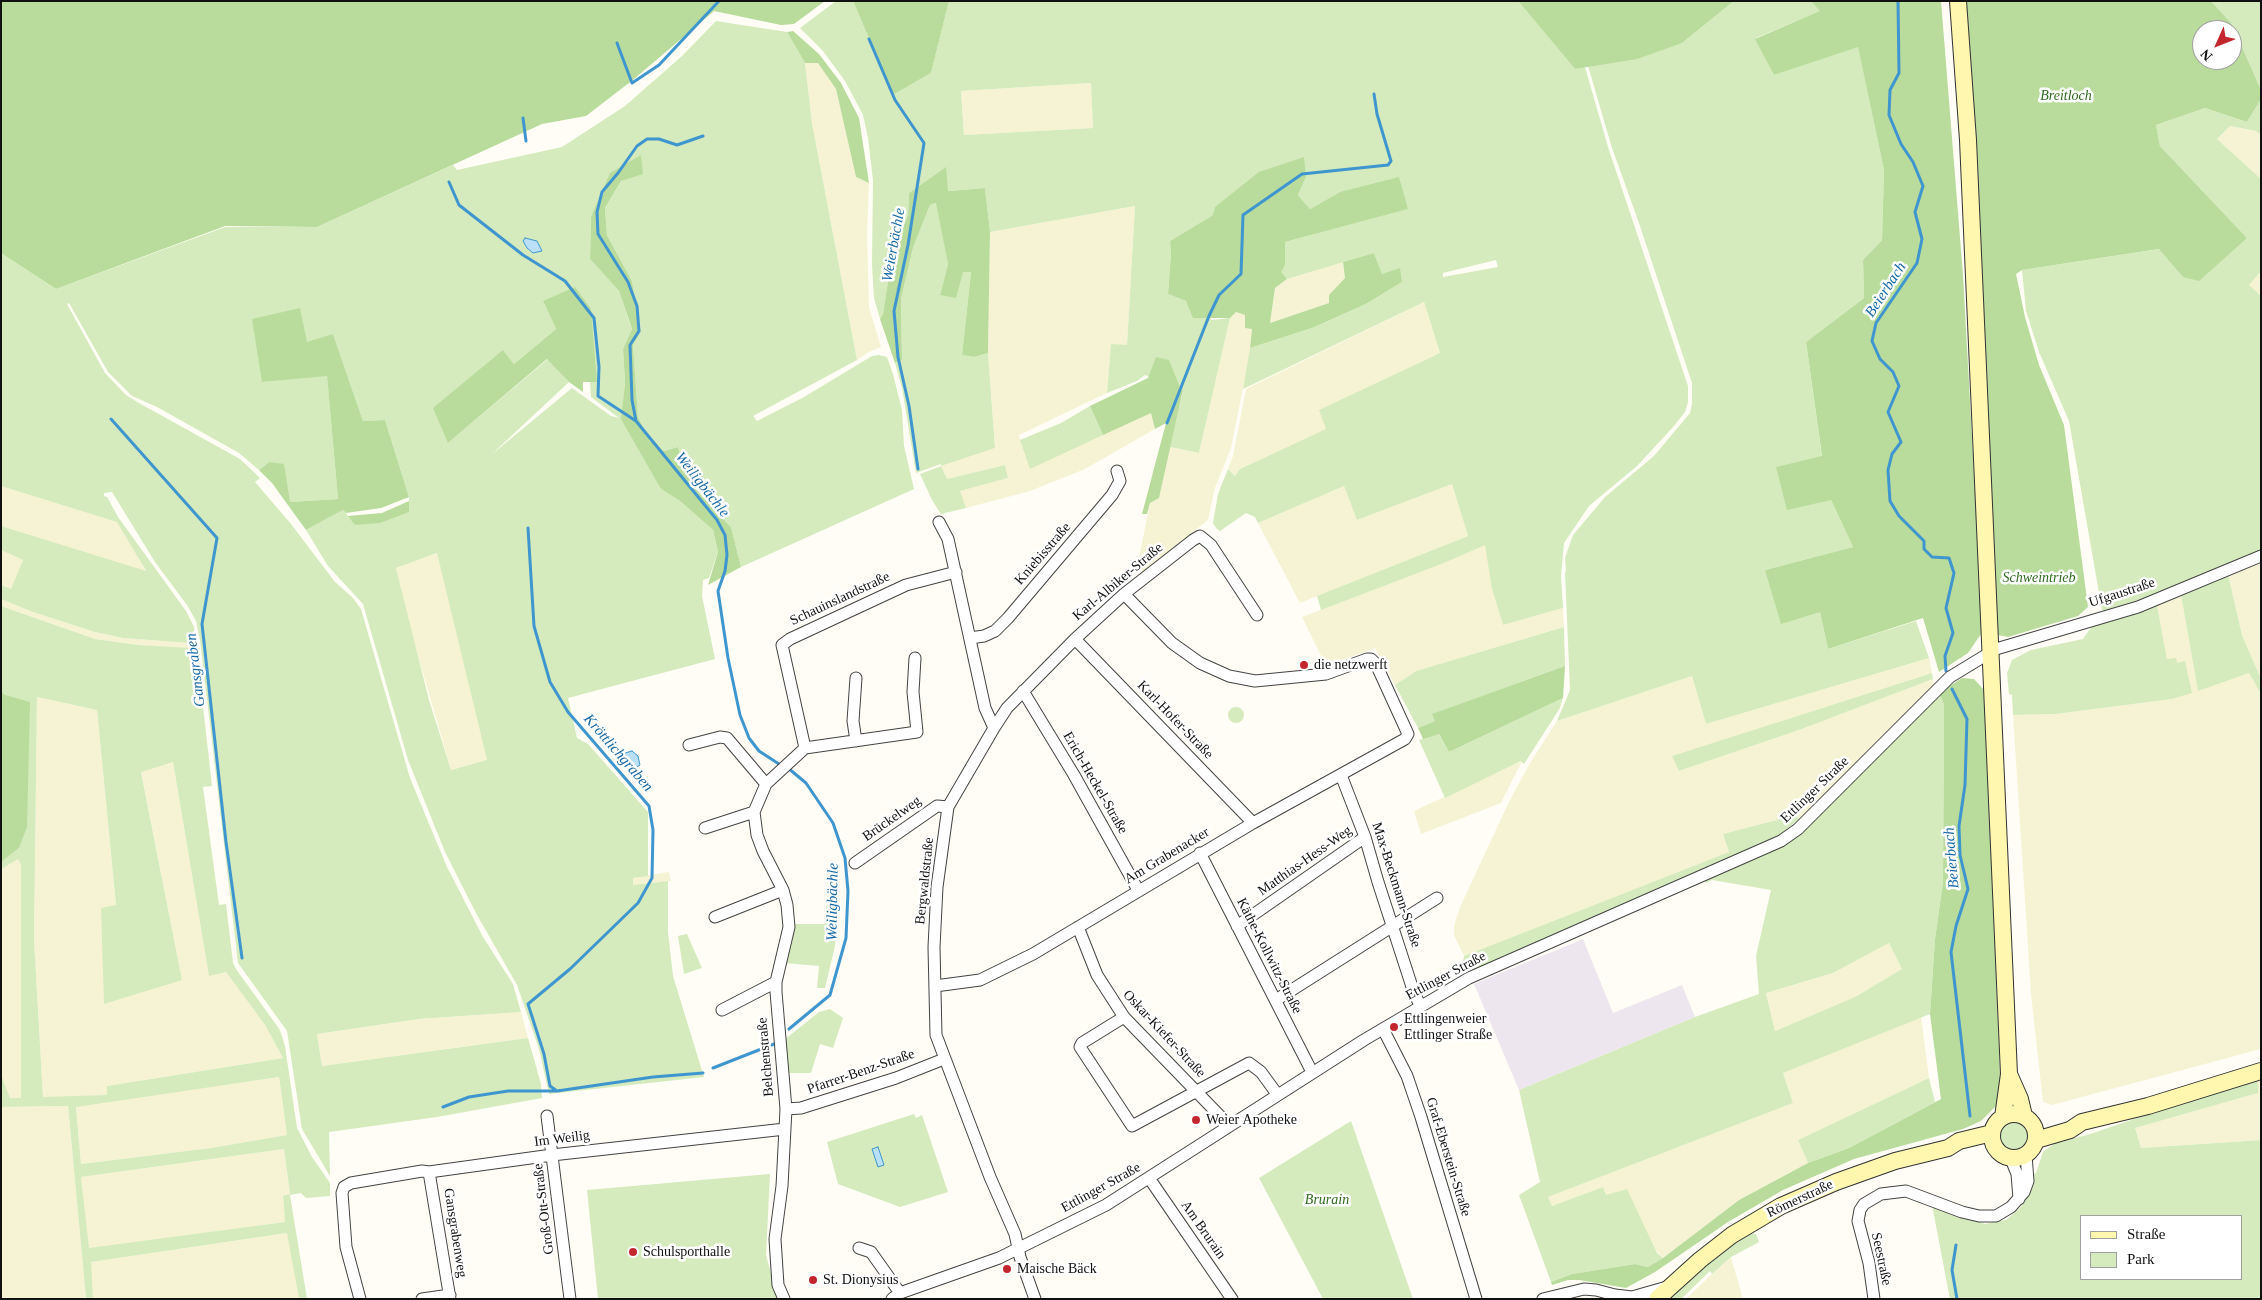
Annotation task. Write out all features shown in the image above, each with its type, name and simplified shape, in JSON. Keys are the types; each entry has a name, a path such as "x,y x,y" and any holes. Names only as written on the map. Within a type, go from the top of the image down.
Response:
{"street":[{"path":"1958,1 1968,140 2009,1074 2003,1117"},
{"name":"Kniebisstraße","path":"970,638 984,636 995,631 1008,618 1112,495 1120,481 1117,471"},
{"path":"939,522 948,539 985,708 994,728"},
{"name":"Karl-Albiker-Straße","path":"994,728 1007,708 1075,639 1124,594 1200,536 1211,545 1257,615"},
{"name":"Ufgaustraße","path":"1991,653 2002,646 2138,606 2261,556"},
{"name":"Schauinslandstraße","path":"805,748 782,645 790,639 906,585 956,572"},
{"name":"Am Grabenacker","path":"935,986 980,980 1034,954 1200,853 1405,739 1408,734 1376,664 1371,659 1326,674 1255,681 1228,676 1200,663 1172,643 1124,594"},
{"name":"Karl-Hofer-Straße","path":"1075,639 1253,823"},
{"name":"Ettlinger Straße","path":"896,1296 999,1258 1106,1204 1383,1028 1481,973 1781,841 1798,829 1950,677 1991,653"},
{"path":"705,828 754,812 766,784 805,748 917,732 912,692 915,658"},
{"path":"856,678 853,721 856,741"},
{"name":"Erich-Heckel-Straße","path":"1023,691 1074,775 1138,890"},
{"name":"Bergwaldstraße","path":"994,728 948,807 936,901 934,947 936,1035 990,1177 1016,1234 1018,1248 1034,1299"},
{"path":"689,745 720,737 728,738 766,784"},
{"name":"Max-Beckmann-Straße","path":"1341,775 1365,837 1414,993 1420,1006"},
{"name":"Brückelweg","path":"855,863 937,806 948,807"},
{"name":"Belchenstraße","path":"754,812 757,835 783,890 787,905 789,927 776,982 778,1029 786,1109 782,1186 775,1239 778,1285 784,1299"},
{"name":"Matthias-Hess-Weg","path":"1237,926 1365,837"},
{"name":"Käthe-Kollwitz-Straße","path":"1200,853 1312,1072"},
{"path":"715,917 783,890"},
{"path":"1276,1000 1437,898"},
{"name":"Oskar-Kiefer-Straße","path":"1078,927 1097,975 1124,1017 1220,1116 1227,1127"},
{"path":"722,1010 776,982"},
{"path":"1124,1017 1082,1043 1080,1047 1132,1126 1249,1063 1261,1072 1277,1094"},
{"name":"Graf-Eberstein-Straße","path":"1383,1028 1406,1076 1418,1109 1476,1299"},
{"name":"Pfarrer-Benz-Straße","path":"786,1109 801,1108 896,1078 944,1059"},
{"path":"2009,1074 2031,1127 2031,1151 2018,1157 1999,1153 1993,1140 1996,1123 2003,1117 2014,1114 2031,1127 2070,1130 2082,1122 2148,1106 2261,1071"},
{"name":"Groß-Ott-Straße","path":"547,1116 570,1299"},
{"name":"Im Weilig","path":"360,1299 346,1247 342,1193 344,1187 361,1180 552,1155 785,1129"},
{"name":"Römerstraße","path":"1657,1299 1732,1235 1781,1206 1836,1182 1895,1161 1948,1148 1959,1141 1993,1140"},
{"name":"Seestraße","path":"1874,1299 1869,1263 1859,1226 1859,1214 1864,1204 1874,1197 1898,1191 1915,1193 1962,1212 1988,1217 2006,1211 2019,1199 2018,1157"},
{"name":"Gansgrabenweg","path":"429,1172 450,1297"},
{"name":"Am Brurain","path":"1149,1178 1232,1299"},
{"path":"858,1248 870,1252 896,1296"},
{"name":"Römerstraße","path":"1543,1299 1591,1289 1617,1297 1632,1297 1670,1286"},
{"path":"1576,1291 1599,1299"},
{"path":"422,1299 450,1297"}],"shaded area":[{"path":"818,62 836,89 856,177 869,183 867,234 869,307 881,347 857,360 812,123 805,63"},
{"path":"1091,83 1093,128 964,135 961,91"},
{"path":"2230,126 2256,131 2261,135 2261,179 2217,139"},
{"path":"1135,206 1127,345 1111,345 1107,393 1019,435 1030,468 1151,412 1155,429 1085,469 1030,491 966,508 959,491 1008,478 1005,465 947,479 941,466 995,448 988,353 990,232"},
{"path":"1343,262 1345,278 1330,295 1329,303 1270,323 1275,288 1287,279"},
{"path":"2261,271 2261,296 2248,285"},
{"path":"1424,302 1440,353 1320,410 1327,429 1240,469 1235,476 1228,469 1233,456 1246,389"},
{"path":"1236,312 1245,315 1252,329 1249,358 1231,448 1215,488 1208,520 1141,574 1138,563 1150,503 1159,498 1170,447 1199,453 1230,318"},
{"path":"1452,484 1468,536 1300,603 1258,523 1344,486 1357,520"},
{"path":"1,486 118,522 146,572 1,526"},
{"path":"1486,544 1492,589 1503,625 1563,608 1564,627 1416,671 1395,685 1375,648 1326,666 1302,617 1444,563"},
{"path":"1,550 23,560 11,590 1,585"},
{"path":"438,553 487,760 451,770 412,635 396,568"},
{"path":"2261,562 2261,679 2242,635 2228,574"},
{"path":"2181,595 2198,690 2249,673 2261,694 2261,1049 2052,1105 2043,1102 2031,994 2013,715 2056,714 2172,699 2177,663 2167,659 2157,605"},
{"path":"1,599 33,612 95,632 123,638 191,643 191,649 138,645 95,639 1,606"},
{"path":"1929,658 1932,673 1673,756 1679,771 1799,730 1933,679 1934,685 1799,819 1796,815 1723,834 1729,852 1464,956 1454,935 1454,926 1460,907 1509,802 1530,763 1557,721 1692,676 1706,724"},
{"path":"37,697 97,710 116,906 101,908 182,980 141,771 173,762 209,975 226,972 265,1025 283,1058 107,1086 108,1095 43,1098 34,940"},
{"path":"1522,761 1501,803 1421,834 1414,811"},
{"path":"18,858 21,865 22,1098 10,1098 1,1074 1,869"},
{"path":"669,872 671,881 633,885 632,878"},
{"path":"1583,939 1613,1013 1682,985 1695,1017 1519,1090 1474,984"},
{"path":"1889,943 1902,969 1855,997 1775,1031 1766,993 1833,973"},
{"path":"521,1012 528,1038 322,1066 317,1034 419,1019"},
{"path":"1921,1017 1929,1078 1798,1140 1808,1163 1739,1200 1663,1258 1606,1195 1603,1187 1552,1206 1548,1197 1793,1103 1783,1073"},
{"path":"279,1077 287,1135 211,1148 81,1164 76,1106"},
{"path":"2258,1077 2261,1077 2261,1140 2141,1148 2135,1128 2258,1093"},
{"path":"68,1106 86,1299 1,1299 1,1107"},
{"path":"284,1149 290,1194 283,1196 285,1222 88,1249 81,1177"},
{"path":"288,1233 299,1299 93,1299 90,1262"},
{"path":"1731,1257 1743,1299 1686,1299 1712,1274"}],"green space":[{"path":"1,1 825,1 794,24 781,25 714,11 634,79 586,116 542,124 317,227 225,226 56,289 1,253"},
{"path":"836,1 853,1 893,95 931,73 949,1 1518,1 1575,69 1585,67 1608,147 1688,386 1688,402 1685,412 1637,466 1589,506 1564,543 1561,576 1563,608 1503,625 1492,589 1485,545 1444,563 1321,610 1317,596 1468,536 1452,484 1357,520 1344,486 1258,523 1255,517 1246,513 1220,531 1213,523 1218,494 1228,469 1235,476 1240,469 1326,429 1319,410 1440,353 1424,302 1243,389 1250,348 1312,328 1366,304 1402,282 1382,274 1374,253 1287,279 1280,272 1285,265 1285,242 1407,209 1340,192 1310,209 1298,195 1306,177 1213,215 1170,241 1168,294 1186,301 1212,320 1230,318 1199,453 1170,447 1183,391 1145,375 1137,381 1107,393 1111,344 1127,345 1135,206 990,232 985,188 947,191 945,168 909,193 908,215 892,255 883,314 880,319 874,298 872,265 873,180 863,115 845,81 823,51 800,28","holes":["1091,83 1093,128 964,135 961,91","1496,260 1498,267 1443,277 1443,273"]},
{"path":"853,1 949,1 931,73 893,95"},
{"path":"1518,1 1734,1 1682,43 1637,59 1575,69"},
{"path":"1734,1 1811,1 1821,11 1756,38 1774,75 1858,46 1884,170 1882,240 1863,260 1864,298 1806,342 1822,457 1777,467 1831,500 1853,547 1765,570 1820,612 1828,649 1916,621 1929,658 1706,724 1692,676 1557,721 1570,690 1565,558 1573,535 1605,497 1654,456 1690,413 1692,404 1692,383 1612,148 1588,66 1682,43"},
{"path":"1811,1 1941,1 1963,275 1982,618 1981,634 1968,653 1939,672 1923,618 1828,649 1820,612 1781,624 1765,570 1853,547 1831,500 1787,510 1776,467 1822,456 1806,342 1864,298 1863,260 1882,240 1884,170 1858,47 1774,75 1755,39 1820,11"},
{"name":"Breitloch","path":"1965,1 2211,1 2228,20 2192,20 2192,70 2242,70 2242,47 2261,90 2261,99 2247,122 2205,108 2156,125 2160,146 2247,238 2199,281 2183,277 2159,249 2022,270 2016,274 2025,317 2039,365 2064,425 2088,607 2078,616 2008,637 1997,635"},
{"path":"2211,1 2261,1 2261,90 2242,47 2242,20 2228,20"},
{"path":"716,21 787,32 805,63 812,123 857,360 753,416 757,421 804,397 872,356 887,357 902,410 904,446 914,489 741,567 731,527 688,480 693,478 682,459 678,447 664,451 650,441 638,417 633,345 641,330 632,281 607,235 605,208 621,181 641,155 591,217 590,259 619,291 632,330 623,349 625,383 622,414 661,489 680,501 713,530 718,552 709,578 703,580 702,596 715,659 568,698 577,738 588,744 648,812 648,876 633,878 633,885 668,881 668,932 673,976 704,1077 549,1094 539,1049 517,985 477,915 445,852 408,760 363,604 328,566 306,530 343,510 356,525 409,512 409,497 385,420 363,421 333,334 262,382 327,375 338,499 290,502 269,462 259,470 239,453 157,407 132,396 108,372 69,303 67,304 105,373 126,395 240,459 260,478 255,482 291,524 335,582 353,598 361,609 410,778 447,867 483,937 513,984 521,1012 419,1019 317,1034 322,1066 528,1038 541,1084 542,1098 437,1117 329,1132 330,1176 302,1129 287,1031 238,963 200,640 196,621 187,605 155,562 112,492 104,493 104,496 107,497 118,517 186,611 194,627 212,786 203,787 219,905 226,904 233,963 280,1030 285,1046 297,1128 312,1157 330,1183 330,1196 306,1198 301,1193 290,1195 307,1299 299,1299 287,1233 91,1262 93,1299 86,1299 68,1106 1,1107 1,1074 10,1098 21,1098 21,865 18,859 1,869 1,862 19,848 5,695 1,691 1,606 95,639 138,645 190,648 191,643 123,638 95,632 33,612 1,599 1,585 11,589 23,560 1,550 1,526 146,571 117,522 1,486 1,253 56,289 225,227 317,227 453,165 457,170 562,147 625,106 682,56","holes":["543,301 596,382 590,382 591,397 619,418 611,416 572,388 491,455 569,382 548,359 448,443 503,350 514,364 556,329","437,553 487,760 451,770 429,700 396,568","37,697 97,710 116,905 101,908 104,1004 182,980 141,772 173,762 209,976 226,972 265,1025 283,1058 107,1086 107,1095 43,1097 34,940","279,1077 287,1135 211,1148 81,1164 76,1107","284,1149 290,1194 283,1196 285,1222 89,1248 81,1177"]},
{"path":"793,31 819,54 841,83 859,118 869,183 856,177 836,89 818,63 805,63 787,32"},
{"path":"2261,99 2261,135 2256,131 2230,126 2217,139 2261,179 2261,271 2249,285 2261,296 2261,552 2140,602 2107,612 2102,610 2069,421 2039,352 2026,311 2022,270 2160,249 2183,277 2247,238 2160,146 2156,125 2205,108 2247,122"},
{"path":"641,155 643,174 621,181 605,208 607,235 632,281 641,331 633,345 638,417 650,441 664,451 678,447 682,459 693,478 688,481 731,527 741,567 708,585 718,552 713,530 680,501 661,489 621,419 625,383 623,349 632,329 619,291 590,259 591,217 610,173"},
{"path":"1304,157 1306,177 1298,195 1310,209 1340,192 1399,177 1408,209 1285,242 1285,265 1281,272 1287,279 1275,288 1270,323 1329,303 1329,295 1345,278 1343,262 1374,253 1382,274 1400,268 1402,282 1366,304 1312,328 1250,348 1252,329 1245,328 1245,315 1236,312 1230,318 1193,318 1186,301 1168,294 1170,241 1213,215 1215,207 1259,172"},
{"path":"946,167 948,191 985,188 990,232 988,353 974,357 962,355 971,272 963,272 956,298 940,295 948,264 936,203 930,205 913,248 901,299 902,360 895,363 880,319 883,314 892,255 908,215 909,193"},
{"path":"937,203 948,264 940,295 963,272 971,272 962,355 974,357 988,353 995,448 916,473 902,388 895,363 902,360 901,299 913,248 930,205"},
{"path":"575,287 591,309 597,382 583,382 583,392 569,382 547,359 448,443 433,408 503,350 514,364 556,329 543,301"},
{"path":"300,308 307,342 333,334 363,421 385,420 409,497 381,508 346,513 343,510 306,530 272,483 259,470 269,462 284,464 290,502 338,499 327,376 262,382 252,319"},
{"path":"1156,357 1169,360 1181,390 1183,390 1159,498 1150,503 1147,514 1142,514 1166,423 1155,429 1151,413 1103,435 1090,406 1148,378"},
{"path":"1090,406 1103,435 1030,469 1020,440 1061,423"},
{"path":"1005,465 1008,478 960,491 966,508 941,514 920,474 941,466 947,479"},
{"path":"409,501 409,512 380,523 355,525 348,516 382,513"},
{"path":"2228,574 2242,635 2261,679 2261,694 2249,673 2198,691 2181,595"},
{"path":"2157,605 2167,659 2176,658 2177,663 2185,661 2192,693 2172,699 2056,714 2013,715 2012,695 2009,694 2007,673 2012,660 2031,650 2083,639 2095,622 2128,614 2130,616"},
{"path":"1564,627 1565,666 1433,714 1435,721 1418,728 1395,685 1416,671"},
{"path":"1565,666 1563,698 1449,752 1439,734 1423,739 1418,728 1435,721 1432,714"},
{"path":"1932,673 1933,679 1799,730 1679,771 1672,756"},
{"path":"1962,678 1974,679 1985,691 2001,1101 1981,1121 1963,1129 1854,1159 1783,1190 1728,1222 1655,1272 1626,1288 1579,1280 1568,1280 1552,1285 1551,1282 1572,1274 1635,1264 1648,1267 1663,1258 1739,1200 1808,1163 1849,1148 1941,1099 1930,1014 1935,939 1943,882 1944,704 1939,693"},
{"path":"1,691 5,695 30,702 27,827 19,848 1,862"},
{"path":"1939,693 1944,704 1943,882 1935,939 1930,1014 1783,1073 1793,1103 1548,1197 1552,1206 1603,1187 1606,1195 1627,1189 1657,1253 1663,1258 1648,1267 1635,1264 1572,1274 1551,1282 1519,1195 1540,1182 1519,1090 1695,1017 1759,994 1756,956 1771,890 1712,880 1706,883 1705,881 1775,849","holes":["1889,943 1902,969 1855,997 1775,1031 1766,993 1833,973"]},
{"path":"1563,698 1560,708 1524,764 1521,761 1445,798 1419,740 1438,733 1449,752"},
{"path":"1236,707 1244,715 1236,723 1228,715"},
{"path":"1796,815 1799,819 1779,835 1756,848 1468,972 1463,962 1464,956 1729,852 1723,834"},
{"path":"837,868 839,903 835,946 825,988 817,988 819,966 784,963 793,924 825,924 828,888 826,871"},
{"path":"687,934 702,968 684,974 678,936"},
{"path":"830,1009 843,1018 833,1048 820,1044 811,1073 786,1073 784,1040 819,1012"},
{"path":"2258,1077 2258,1093 2135,1128 2141,1148 2261,1140 2261,1299 1950,1299 1932,1205 1985,1224 2006,1220 2020,1208 2029,1193 2030,1174 2036,1173 2043,1152 2055,1143 2087,1135"},
{"path":"1929,1078 1935,1102 1849,1148 1808,1163 1798,1140"},
{"path":"914,1114 916,1118 922,1115 948,1192 900,1207 838,1184 827,1142"},
{"path":"2014,1120 2020,1121 2025,1125 2029,1130 2029,1142 2025,1147 2020,1151 2014,1152 2008,1151 2003,1147 1999,1142 1998,1136 1999,1130 2003,1125 2008,1121"},
{"name":"Brurain","path":"1351,1121 1413,1299 1323,1299 1259,1178"},
{"path":"770,1174 766,1255 778,1299 598,1299 587,1190"},
{"path":"1749,1233 1756,1234 1759,1242 1731,1257 1712,1274 1710,1271 1681,1299 1667,1299 1701,1269"}],"water":[{"path":"525,238 537,241 542,251 533,253 523,241"},
{"path":"632,751 638,756 640,765 635,768 630,767 625,753"},
{"path":"878,1147 884,1165 878,1167 872,1149"}],"waterway":[{"name":"Weiligbächle","path":"617,43 632,83 659,65 719,1"},
{"name":"Beierbach","path":"1898,1 1899,73 1890,90 1889,115 1901,144 1913,162 1923,186 1915,212 1922,239 1917,263 1876,323 1872,341 1880,359 1893,372 1899,386 1888,412 1901,442 1892,454 1888,470 1890,501 1899,516 1924,541 1924,549 1932,557 1949,558 1954,573 1946,608 1953,633 1945,656 1946,671"},
{"name":"Weierbächle","path":"869,39 895,100 924,143 908,245 894,311 898,357 909,406 918,469"},
{"path":"1167,423 1219,295 1241,274 1243,215 1302,174 1388,165 1391,161 1377,114 1374,94"},
{"path":"523,118 526,141"},
{"name":"Weiligbächle","path":"703,136 677,145 659,139 647,139 637,146 602,192 597,212 598,234 628,282 637,306 639,331 630,345 632,400 636,421 717,520 725,535 727,555 725,571 718,591 728,658 740,715 749,738 759,751 782,766"},
{"path":"449,182 459,205 523,255 565,281 594,318 599,367 598,396 636,421"},
{"name":"Gansgraben","path":"111,419 217,538 202,624 226,842 242,958"},
{"name":"Kröttlichgraben","path":"528,528 534,626 550,682 568,712 649,806 653,830 652,878 638,903 570,969 528,1004 544,1054 550,1086 557,1091"},
{"name":"Beierbach","path":"1952,689 1967,719 1965,785 1959,826 1960,855 1968,889 1956,926 1951,952 1970,1116"},
{"name":"Weiligbächle","path":"788,768 806,783 833,823 845,858 848,891 846,938 830,995 789,1029"},
{"name":"Weiligbächle","path":"713,1068 774,1044"},
{"name":"Weiligbächle","path":"443,1107 469,1097 508,1091 557,1091 653,1077 703,1073"},
{"name":"Beierbach","path":"1956,1245 1952,1270 1957,1299"}],"place":[{"name":"die netzwerft","path":"1304,665"},
{"name":"Ettlingenweier Ettlinger Straße","path":"1394,1027"},
{"name":"Weier Apotheke","path":"1196,1120"},
{"name":"Schulsporthalle","path":"633,1252"},
{"name":"Maische Bäck","path":"1007,1269"},
{"name":"St. Dionysius","path":"813,1280"}],"park label":[{"name":"Schweintrieb","path":"2039,578"}]}
